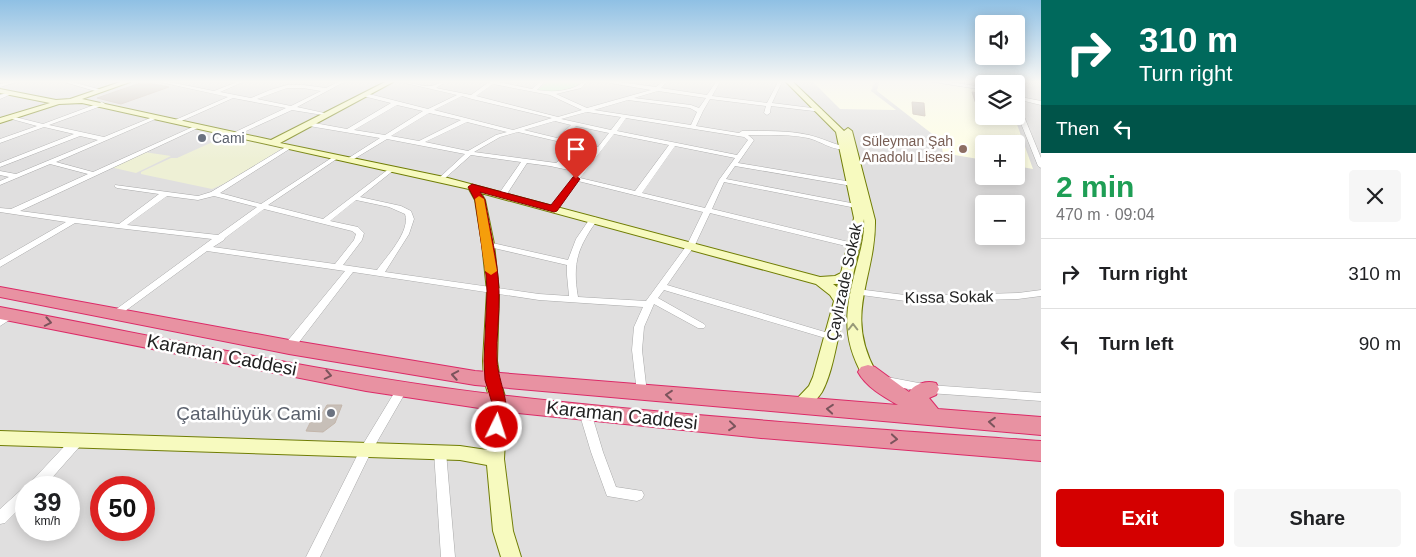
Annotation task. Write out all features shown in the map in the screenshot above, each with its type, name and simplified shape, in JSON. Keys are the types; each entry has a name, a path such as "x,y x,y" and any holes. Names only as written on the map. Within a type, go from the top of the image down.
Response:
{"highway":[{"name":"Karaman Caddesi","path":"0,292 289,347 492,380 798,406 938,414 1041,426"},
{"name":"Karaman Caddesi","path":"4,317 403,388 499,403 761,429 1041,451"},
{"path":"868,372 898,397 938,414"},
{"path":"929,390 918,395 920,402 938,414"}],"street":[{"path":"0,121 45,108"},
{"path":"0,141 91,108"},
{"path":"119,108 289,147 442,179 820,281 838,280 847,275"},
{"path":"177,121 207,108"},
{"path":"235,134 291,108 327,115"},
{"path":"273,143 340,108"},
{"path":"349,130 387,108"},
{"path":"420,108 600,149"},
{"path":"349,160 434,108"},
{"path":"514,108 575,124 738,157"},
{"path":"582,108 746,136 751,140 722,180 691,245 651,301 639,327 637,350 642,393"},
{"path":"442,179 472,152 498,136 593,108"},
{"path":"690,108 700,111"},
{"path":"693,127 702,108"},
{"path":"767,113 768,108"},
{"path":"791,108 820,112"},
{"name":"Çaylızade Sokak","path":"798,406 818,384 841,302 859,224 852,184 838,128 816,108"},
{"name":"Çaylızade Sokak","path":"824,108 844,126 850,135 870,220 869,239 857,292 853,324 854,343 860,360 868,372"},
{"path":"554,209 625,116"},
{"path":"0,183 157,117"},
{"path":"11,118 103,139"},
{"path":"419,143 467,120"},
{"path":"309,124 472,152 482,156 558,165 582,171"},
{"path":"558,140 575,124"},
{"path":"1024,125 1041,166"},
{"path":"11,212 199,126"},
{"path":"733,134 768,133 809,136 835,148 844,148"},
{"path":"0,165 80,134"},
{"path":"637,194 673,144"},
{"path":"117,186 198,198 214,194 289,147"},
{"path":"558,165 573,152"},
{"path":"114,315 264,205 336,157"},
{"path":"502,195 524,161"},
{"path":"49,162 94,174"},
{"path":"733,164 852,184"},
{"path":"325,221 392,169"},
{"path":"0,173 18,176"},
{"path":"576,179 854,246"},
{"path":"722,180 856,206"},
{"path":"472,187 480,200 488,244 493,291 490,361 492,380 499,403 495,459 503,531 511,557"},
{"path":"121,226 166,193"},
{"path":"214,194 264,205 279,212 354,229 360,233 358,240 337,267"},
{"path":"355,198 396,208 407,212 409,215 410,224 407,233 385,262 379,274"},
{"path":"0,210 74,221 221,238"},
{"path":"574,299 570,263 579,240 594,220"},
{"path":"0,264 74,221"},
{"path":"488,244 570,263"},
{"path":"206,248 493,291 574,299 651,301 701,326"},
{"path":"289,347 350,270"},
{"path":"820,281 835,292 841,302"},
{"path":"661,286 832,337"},
{"name":"Kıssa Sokak","path":"857,292 913,299 1018,296 1041,293"},
{"path":"868,372 899,384 929,390 1041,397"},
{"path":"313,557 366,450 403,388"},
{"path":"585,412 612,492 637,495"},
{"path":"0,438 440,452 460,453 495,459"},
{"path":"45,476 77,441"},
{"path":"440,452 448,557"},
{"path":"0,518 15,504"}],"shaded area":[{"path":"0,108 975,108 975,125 1025,125 1025,108 1041,108 1041,557 0,557"},
{"path":"893,108 896,110 840,109"},
{"path":"899,108 975,108 975,125 1017,125 1021,135 975,135 975,158 943,153 940,140"},
{"path":"226,136 283,148 228,182 212,189 141,174 141,172 171,158 177,158"},
{"path":"1025,147 1033,169 1025,168"},
{"path":"144,152 171,156 136,173 110,167"}],"building":[{"path":"912,108 924,108 925,116 913,114"},
{"name":"Çatalhüyük Cami","path":"327,405 342,405 335,423 323,432 306,431 311,421 318,420"}],"slow traffic":[{"path":"479,199 491,271"}],"place":[{"name":"Cami","path":"202,138"},
{"name":"Süleyman Şah Anadolu Lisesi","path":"963,149"},
{"name":"Çatalhüyük Cami","path":"331,413"}],"route":[{"path":"497,427 499,403 492,380 490,361 493,291 488,244 480,200 472,187 554,209 576,179"}]}
